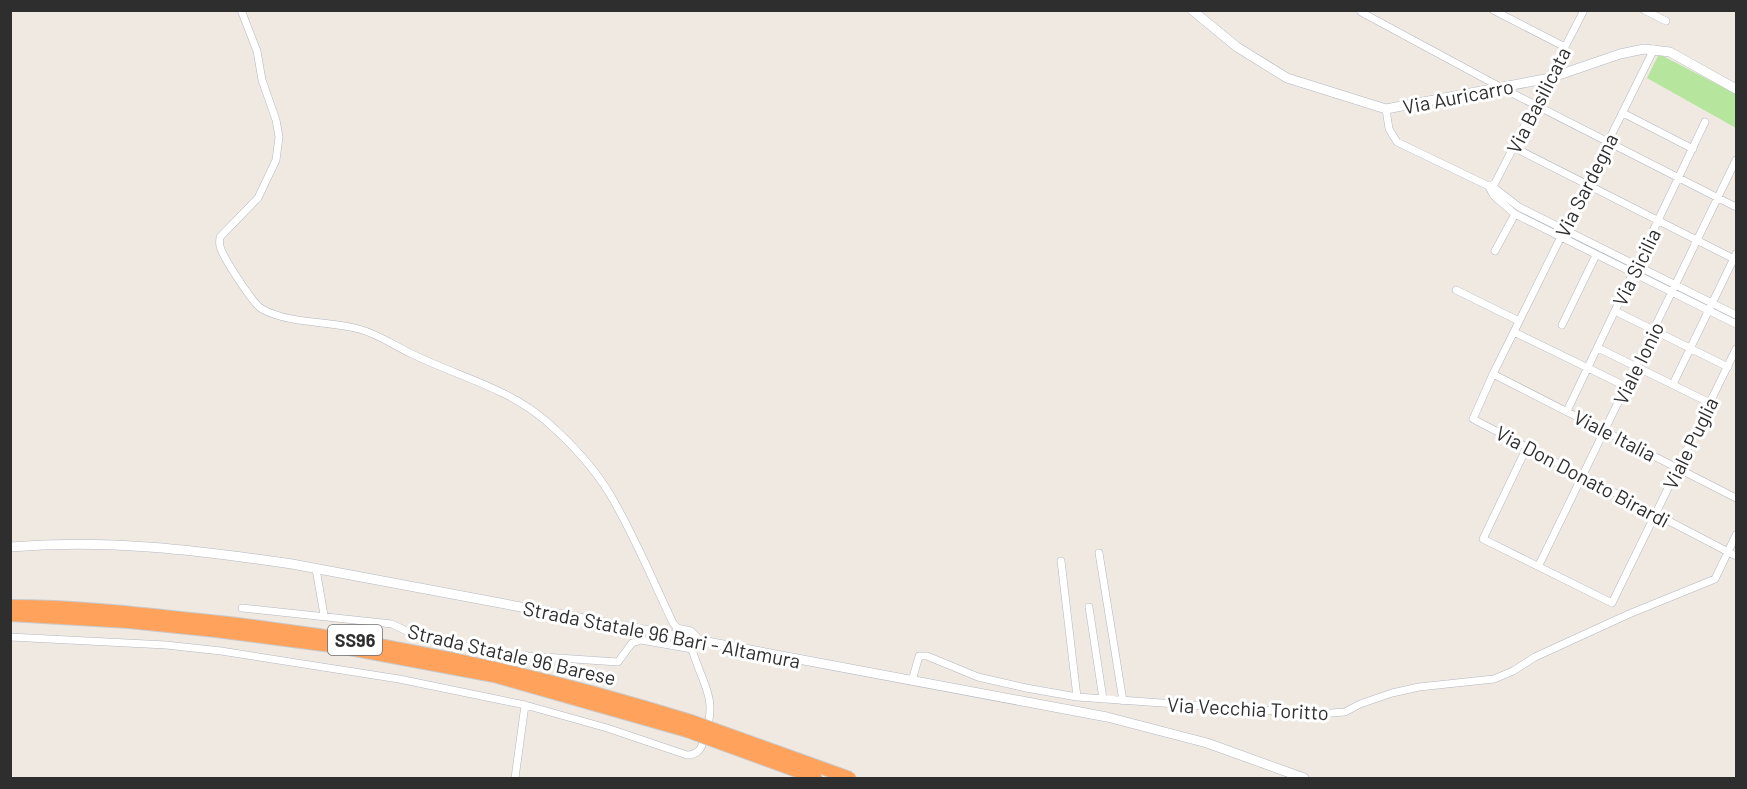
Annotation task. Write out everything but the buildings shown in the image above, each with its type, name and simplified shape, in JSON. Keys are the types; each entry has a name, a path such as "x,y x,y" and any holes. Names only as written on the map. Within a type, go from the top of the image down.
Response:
{"highway":[{"name":"Strada Statale 96 Barese","path":"10,606 114,610 254,625 345,638 509,672 617,698 816,778"},
{"name":"Strada Statale 96 Barese","path":"10,615 140,623 216,631 339,647 494,676 689,726 850,778"}],"street":[{"path":"10,637 166,645 221,651 399,679 525,705 607,728 676,752 693,755 703,745 712,706 698,669 696,643 692,631 677,628 673,623 611,496 570,444 545,420 521,402 413,355 371,332 305,322 273,314 252,302 219,246 220,237 258,198 276,160 279,137 276,120 262,80 257,51 241,10"},
{"name":"Via Auricarro","path":"1192,10 1238,47 1287,78 1386,109 1550,78 1620,54 1644,49 1670,52 1737,89"},
{"path":"1493,10 1565,48"},
{"name":"Via Basilicata","path":"1489,187 1495,183 1584,10"},
{"path":"1644,10 1666,21"},
{"path":"1363,11 1502,88 1737,207"},
{"name":"Via Sardegna","path":"1493,374 1654,49"},
{"path":"1386,109 1389,129 1397,142 1497,190 1519,207 1676,285 1737,324"},
{"path":"1623,113 1693,148"},
{"name":"Via Sicilia","path":"1567,411 1705,122"},
{"path":"1513,147 1736,258 1673,384"},
{"name":"Viale Ionio","path":"1539,565 1737,160"},
{"path":"1489,187 1494,196 1515,214 1672,293 1737,315"},
{"path":"1495,251 1515,214"},
{"path":"1562,325 1596,255"},
{"path":"1456,290 1519,321"},
{"path":"1615,311 1728,367"},
{"path":"1514,332 1627,387"},
{"path":"1598,348 1710,403"},
{"name":"Viale Puglia","path":"1539,565 1612,603 1737,349"},
{"name":"Viale Italia","path":"1493,374 1737,498"},
{"name":"Via Don Donato Birardi","path":"1493,374 1473,419 1737,556"},
{"path":"1527,447 1483,539 1539,565"},
{"name":"Via Vecchia Toritto","path":"912,681 919,656 927,656 978,677 1077,697 1318,714 1345,712 1392,693 1419,687 1494,679 1535,657 1629,614 1715,579 1737,535"},
{"name":"Strada Statale 96 Bari - Altamura","path":"10,547 87,543 133,544 202,551 316,569 696,643 1107,717 1207,743 1304,778"},
{"path":"1100,553 1123,701"},
{"path":"1060,561 1077,697"},
{"path":"316,569 324,615"},
{"path":"1089,607 1103,699"},
{"path":"242,608 392,624 425,640 528,656 618,662 632,643 641,640 696,643"},
{"path":"515,778 525,705"}],"green space":[{"path":"1659,54 1736,94 1736,128 1647,78"}]}
